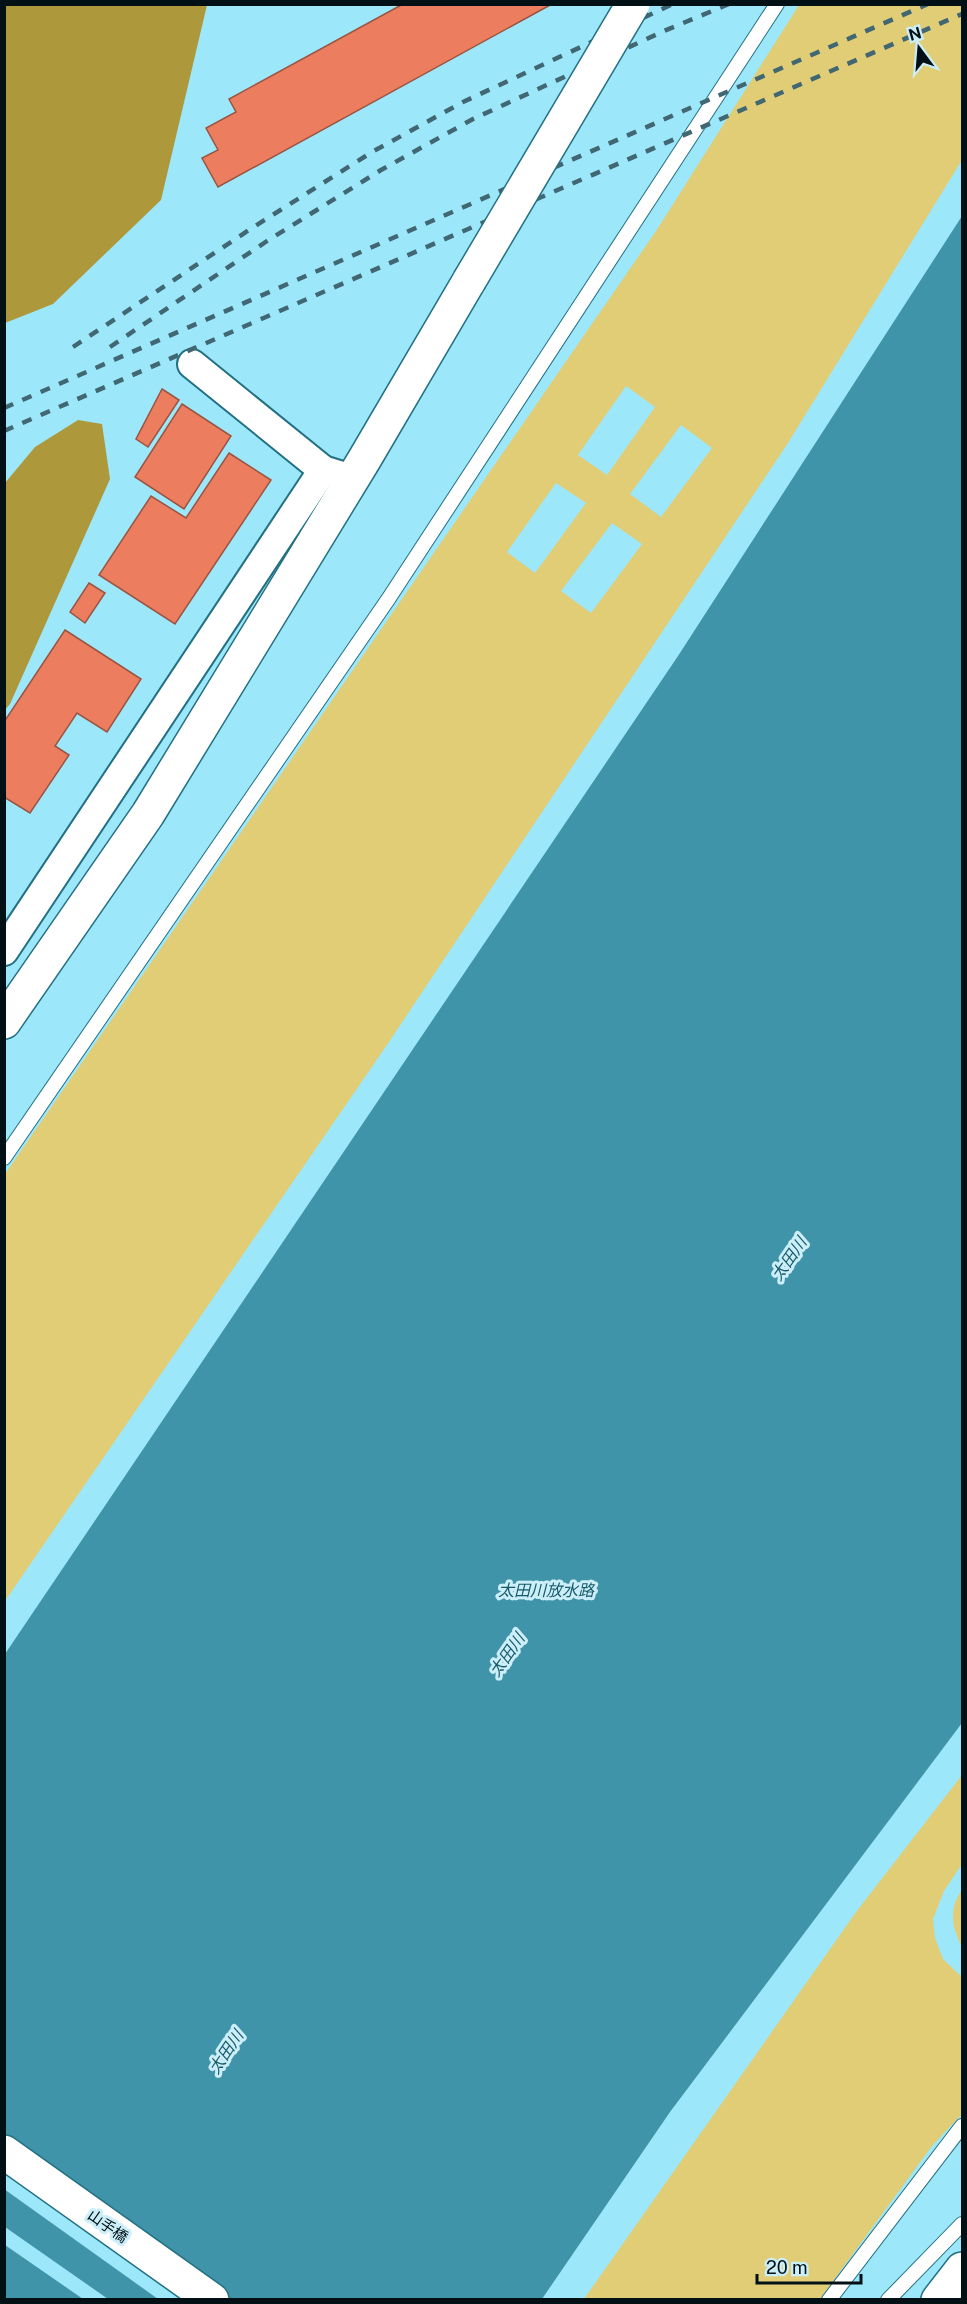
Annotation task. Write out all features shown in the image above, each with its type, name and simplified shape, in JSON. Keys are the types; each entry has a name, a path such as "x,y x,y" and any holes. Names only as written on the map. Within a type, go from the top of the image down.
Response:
{"street":[{"path":"4,951 338,474 469,281 633,4"},
{"path":"192,364 338,474"},
{"path":"4,1022 148,814 338,474"},
{"name":"山手橋","path":"4,2152 212,2300"},
{"path":"938,2300 963,2269"}],"lane":[{"path":"4,1158 389,598 777,4"},
{"path":"829,2300 963,2126"},
{"path":"888,2300 963,2223"}],"shaded area":[{"path":"5,4 207,5 161,200 53,304 5,323"},
{"path":"799,5 962,5 962,160 788,443 389,1042 5,1601 5,1174 656,231","holes":["626,386 655,407 607,475 578,455","681,425 712,448 661,517 630,494","556,483 586,503 535,573 507,552","612,523 642,544 591,613 561,591"]},
{"path":"78,420 102,424 110,479 10,704 5,710 5,483 35,447"},
{"path":"962,1775 962,1864 944,1891 933,1919 935,1938 943,1959 962,1977 962,2114 932,2146 820,2299 584,2299 856,1912"},
{"path":"962,1890 962,1947 954,1926 953,1911"}],"water":[{"name":"太田川放水路","path":"962,216 962,1723 670,2112 542,2299 5,2300 5,1654 678,656"}],"pier":[{"path":"5,2143 223,2299 158,2299 4,2189"},
{"path":"5,2227 108,2299 83,2299 5,2245"}],"building":[{"path":"403,4 552,4 218,187 202,158 218,150 206,128 236,112 229,99"},
{"path":"162,389 179,400 148,447 136,439"},
{"path":"182,404 231,436 184,509 135,477"},
{"path":"229,453 271,480 175,624 99,575 151,496 186,518"},
{"path":"89,583 105,593 85,623 70,612"},
{"path":"65,630 141,679 107,732 77,713 55,746 69,755 30,813 4,797 4,722"}],"railway":[{"path":"73,347 252,228 372,152 463,102 673,4"},
{"path":"110,347 267,241 381,170 473,119 664,31 729,4"},
{"path":"4,408 928,4"},
{"path":"4,431 962,14"}],"water label":[{"name":"太田川","path":"789,1259"},
{"name":"太田川","path":"507,1655"},
{"name":"太田川","path":"226,2052"}]}
